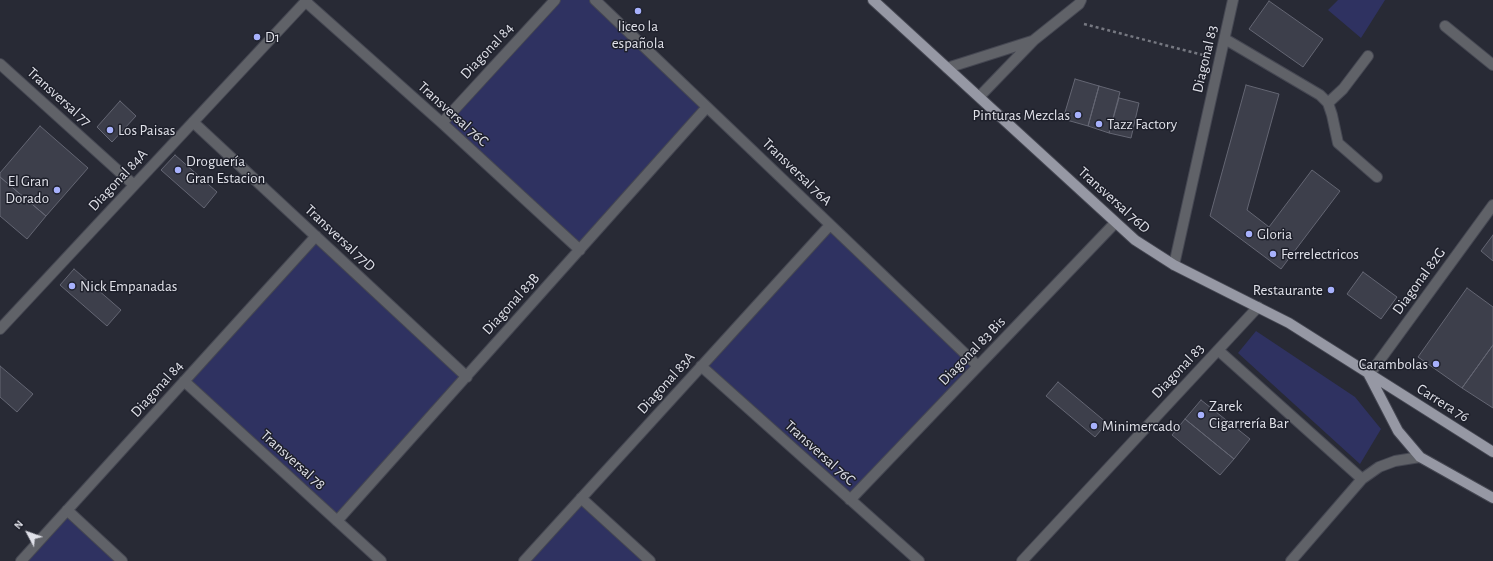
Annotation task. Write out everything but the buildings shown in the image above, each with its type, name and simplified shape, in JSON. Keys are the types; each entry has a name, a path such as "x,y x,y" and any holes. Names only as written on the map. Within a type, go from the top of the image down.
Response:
{"main road":[{"name":"Transversal 76D","path":"873,0 1135,240 1174,265 1289,323 1369,375"},
{"name":"Carrera 76","path":"1369,375 1493,452"},
{"path":"1369,375 1398,432 1420,457 1446,473 1493,498"}],"street":[{"name":"Diagonal 84","path":"442,123 554,0"},
{"name":"Transversal 76A","path":"595,0 978,366"},
{"path":"979,97 1034,40 1082,0"},
{"name":"Diagonal 83","path":"1174,265 1233,0"},
{"name":"Transversal 76C","path":"306,1 580,250"},
{"name":"Diagonal 84A","path":"0,329 306,1"},
{"path":"1445,26 1493,65"},
{"path":"1225,39 1320,95 1328,103 1338,143 1377,177"},
{"path":"947,68 1034,40"},
{"path":"1328,103 1343,89 1368,56"},
{"name":"Transversal 77","path":"0,64 134,185"},
{"name":"Diagonal 83B","path":"337,521 707,107"},
{"name":"Transversal 77D","path":"193,122 467,376"},
{"name":"Diagonal 82G","path":"1369,375 1493,206"},
{"name":"Diagonal 83 Bis","path":"850,500 1114,222"},
{"name":"Diagonal 83A","path":"524,561 830,225"},
{"name":"Diagonal 84","path":"21,561 316,236"},
{"name":"Diagonal 83","path":"1022,561 1258,307"},
{"path":"1218,350 1362,479"},
{"name":"Transversal 76C","path":"701,366 919,561"},
{"name":"Transversal 78","path":"184,381 381,561"},
{"path":"1291,561 1362,479 1380,467 1395,461 1420,457"},
{"path":"581,498 650,561"},
{"path":"68,510 122,561"}],"path":[{"path":"1062,18 1220,60"}],"shaded area":[{"path":"555,0 595,0 707,107 580,250 442,123"},
{"path":"1338,0 1385,0 1361,38 1328,10"},
{"path":"830,225 978,366 850,500 701,366"},
{"path":"316,236 467,377 337,521 184,381"},
{"path":"1256,331 1355,397 1381,429 1360,464 1238,353"},
{"path":"581,498 650,561 524,561"},
{"path":"67,510 122,561 21,561"}],"place":[{"name":"liceo la española","path":"638,11"},
{"name":"D1","path":"257,37"},
{"name":"Pinturas Mezclas","path":"1078,115"},
{"name":"Tazz Factory","path":"1099,124"},
{"name":"Los Paisas","path":"110,130"},
{"name":"Droguería Gran Estacion","path":"178,170"},
{"name":"El Gran Dorado","path":"57,190"},
{"name":"Gloria","path":"1249,234"},
{"name":"Ferrelectricos","path":"1273,254"},
{"name":"Nick Empanadas","path":"72,286"},
{"name":"Restaurante","path":"1331,290"},
{"name":"Carambolas","path":"1436,364"},
{"name":"Zarek Cigarrería Bar","path":"1201,415"},
{"name":"Minimercado","path":"1094,426"}]}
